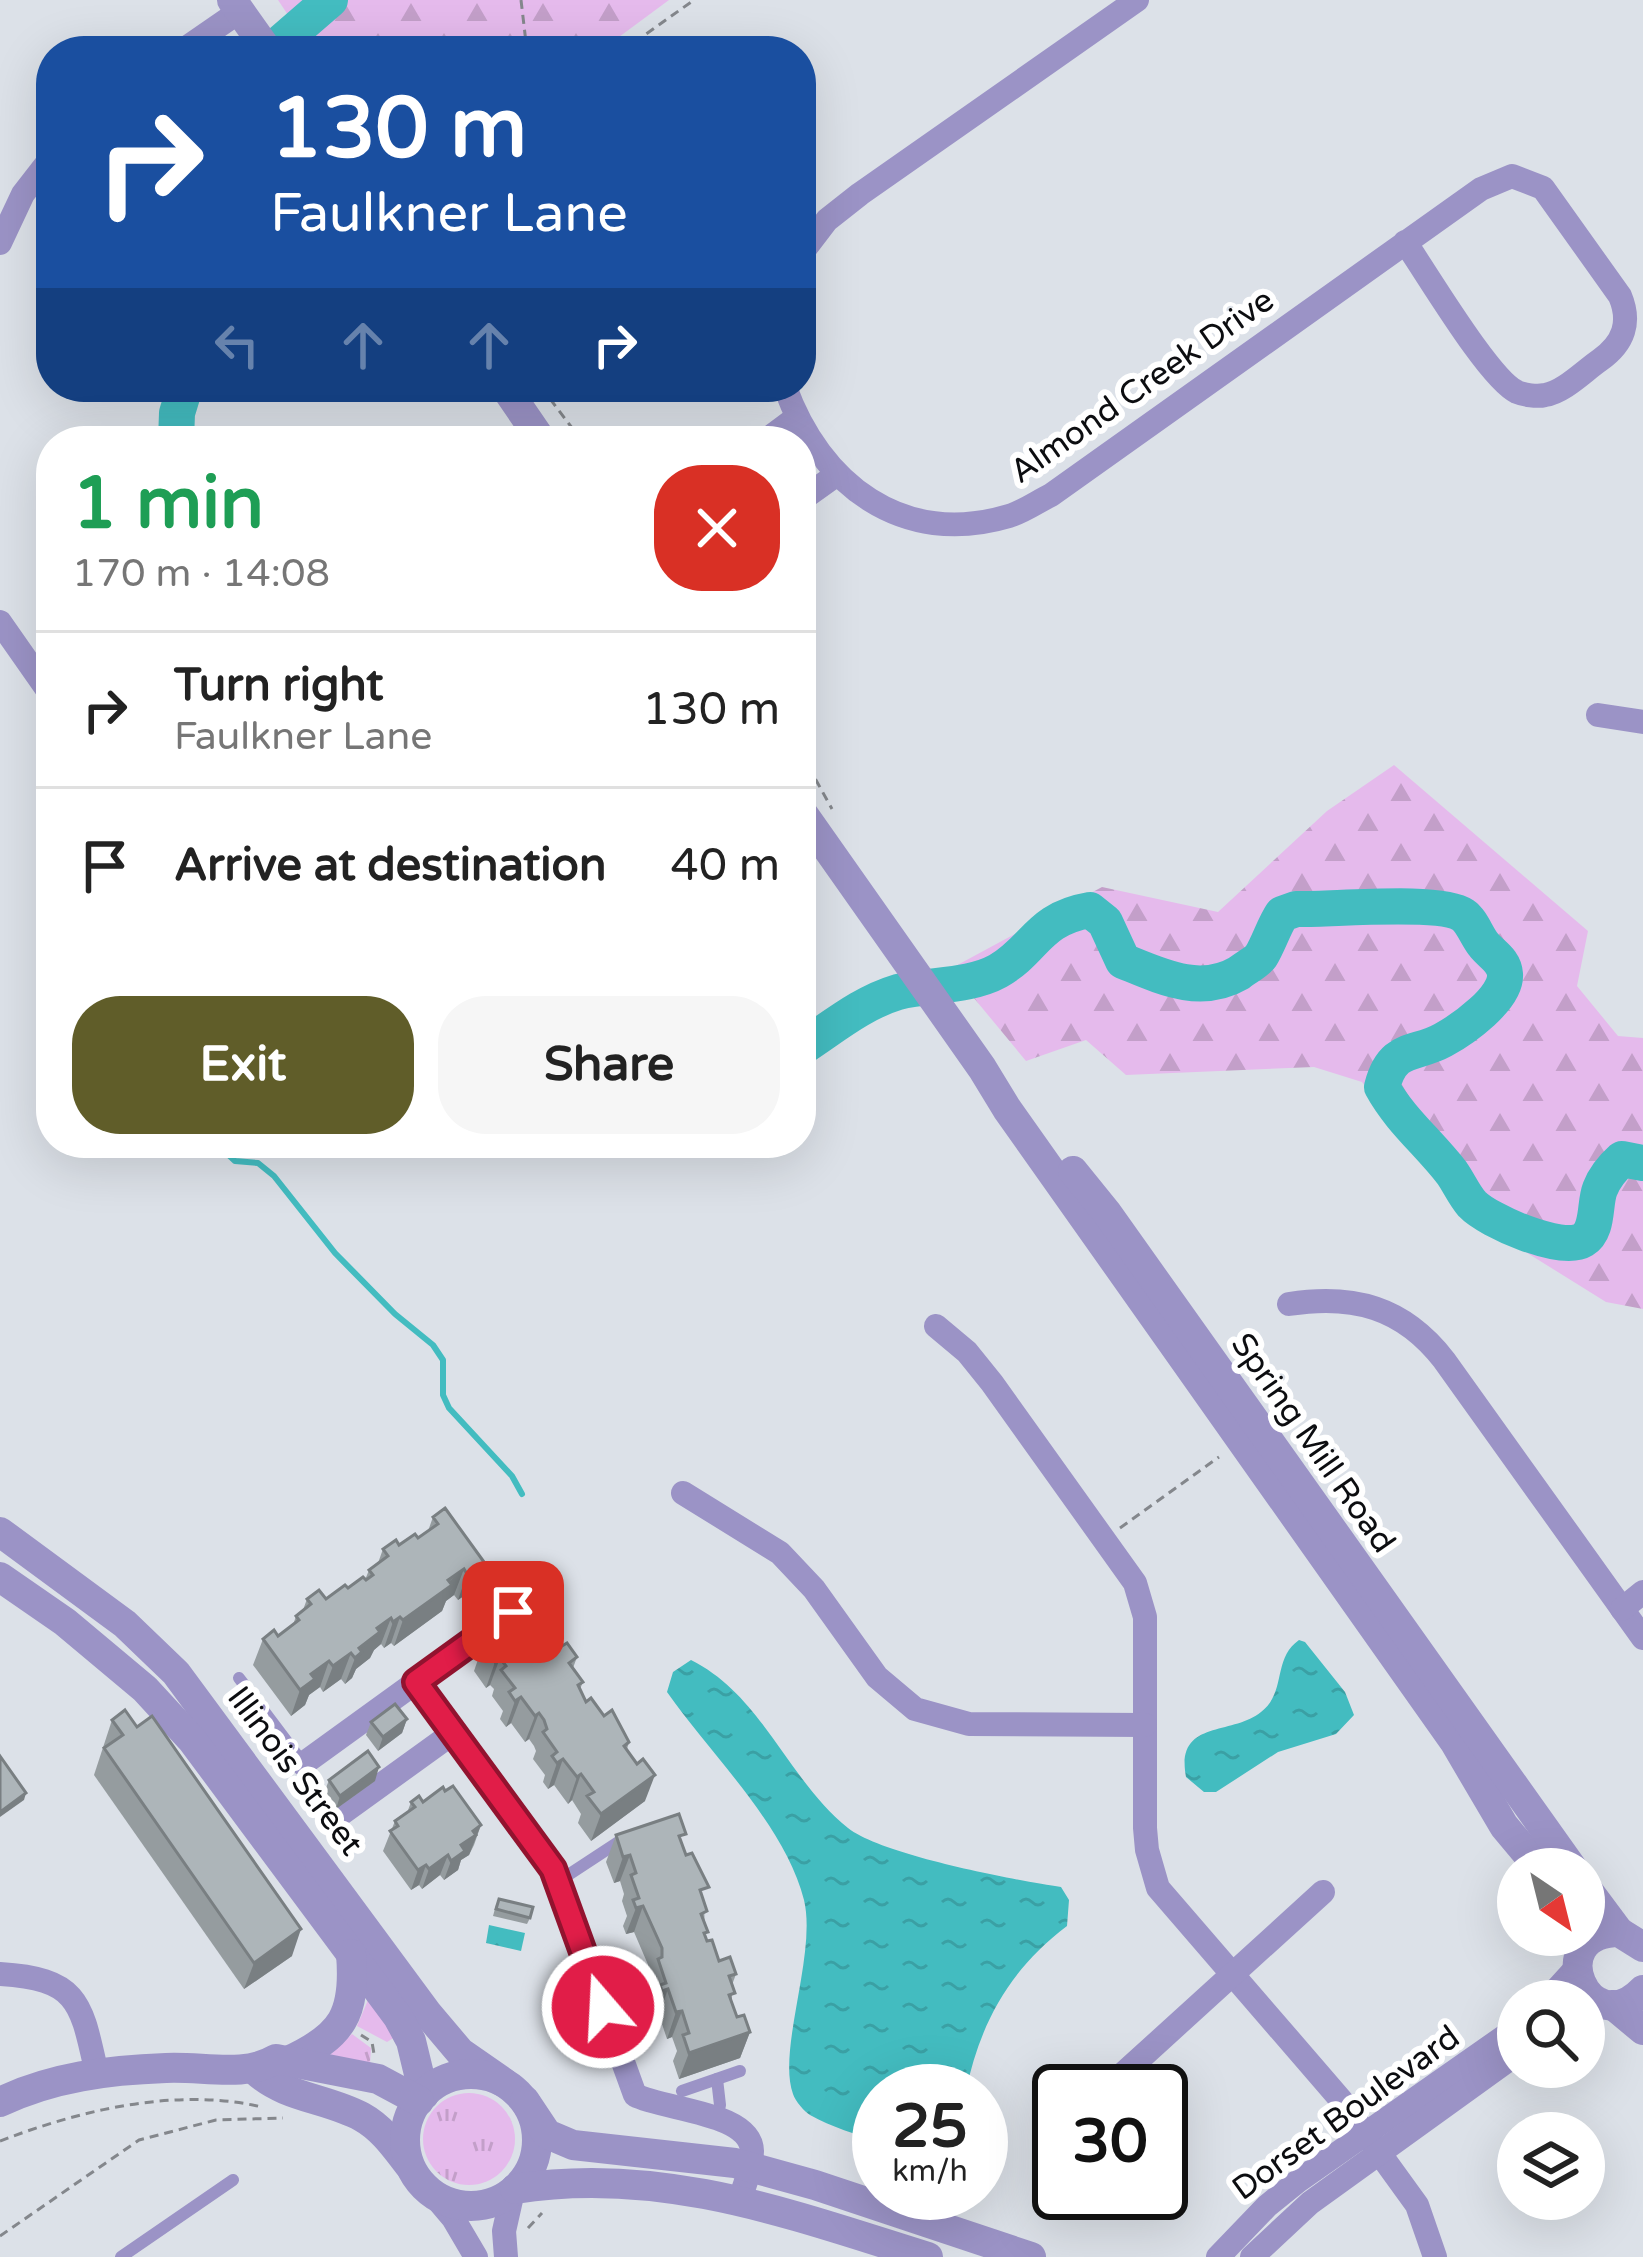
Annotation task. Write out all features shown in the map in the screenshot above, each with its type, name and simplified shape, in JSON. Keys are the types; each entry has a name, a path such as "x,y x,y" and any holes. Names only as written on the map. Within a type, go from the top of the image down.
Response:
{"street":[{"path":"816,234 860,194 1137,0"},
{"path":"200,36 236,6 257,36"},
{"name":"Almond Creek Drive","path":"836,475 889,511 918,519 948,524 1012,515 1051,495 1405,242 1496,181 1512,176 1543,188 1620,296 1626,310 1621,339 1613,351 1558,390 1545,395 1518,393 1490,364 1405,242"},
{"path":"0,243 36,177"},
{"path":"790,402 802,426"},
{"path":"785,426 796,418"},
{"path":"816,446 836,475 816,489"},
{"path":"0,622 36,674"},
{"path":"1598,716 1643,722"},
{"name":"Spring Mill Road","path":"816,832 1454,1741 1504,1826 1522,1848"},
{"name":"Spring Mill Road","path":"982,1068 1018,1103 1107,1214 1558,1848"},
{"path":"1289,1304 1337,1299 1367,1304 1415,1327 1444,1360 1643,1638"},
{"path":"935,1326 967,1352 992,1382 1135,1583 1145,1617 1147,1850 1158,1888 1307,2057 1417,2205 1435,2257"},
{"path":"683,1493 781,1553 814,1589 877,1677 915,1709 969,1724 1145,1725"},
{"name":"Illinois Street","path":"0,1532 125,1624 176,1673 437,2025 460,2052 514,2091 547,2134 573,2145 715,2159 750,2167 1031,2257"},
{"name":"Illinois Street","path":"0,1577 65,1622 145,1689 203,1754 406,2032 421,2098"},
{"path":"1622,1609 1643,1592"},
{"path":"303,1764 513,1612"},
{"path":"416,1682 559,1880 630,2088 646,2100 743,2129 751,2142 750,2167 740,2199"},
{"path":"338,1816 453,1733"},
{"path":"1134,2064 1322,1892"},
{"path":"1605,1907 1634,1937"},
{"path":"288,2061 317,2046 343,2023 352,1996 351,1954"},
{"path":"0,1974 44,1979 72,1995 86,2022 97,2074"},
{"path":"1605,2004 1624,2003 1643,1990"},
{"path":"1605,2009 1643,2030"},
{"name":"Dorset Boulevard","path":"1252,2257 1372,2144 1497,2044"},
{"path":"0,2102 41,2085 97,2074 190,2067 256,2071 276,2059 378,2079 421,2098"},
{"name":"Dorset Boulevard","path":"1218,2257 1267,2206 1497,2066"},
{"path":"256,2071 274,2087 367,2120 453,2218 476,2257"},
{"path":"514,2248 504,2231 514,2190 532,2167 537,2140 514,2091 474,2074 459,2075 421,2098 406,2132 422,2181 455,2204 490,2203 514,2190 565,2183 630,2184 740,2199 928,2257"},
{"path":"715,2159 726,2143 723,2120"}],"lane":[{"path":"461,1542 513,1612"},
{"path":"239,1678 303,1764"},
{"path":"559,1880 638,1831"},
{"path":"682,2091 740,2071"},
{"path":"717,2079 723,2120"},
{"path":"122,2257 232,2180"}],"path":[{"path":"520,0 525,36"},
{"path":"643,36 694,0"},
{"path":"552,402 571,426"},
{"path":"1104,1540 1222,1455"},
{"path":"354,2030 375,2048 373,2066"},
{"path":"0,2140 124,2105 226,2102 291,2113 282,2118 216,2120 151,2135 119,2152 0,2236"},
{"path":"514,2248 545,2211"}],"green space":[{"path":"278,0 669,0 620,36 302,36"},
{"path":"1394,765 1588,931 1577,986 1618,1036 1643,1038 1643,1309 1606,1302 1463,1213 1362,1082 1314,1067 1126,1075 1086,1040 1026,1061 950,969 1102,887 1218,912 1327,811"},
{"path":"368,2000 395,2037 387,2042 357,2026"},
{"path":"352,2034 371,2048 370,2064 330,2055"},
{"path":"469,2093 501,2107 515,2139 501,2171 469,2185 437,2171 423,2139 437,2107"}],"water":[{"path":"1299,1640 1345,1692 1354,1715 1336,1734 1278,1752 1216,1792 1204,1792 1186,1777 1189,1746 1197,1737 1261,1712 1274,1695 1285,1656"},
{"path":"691,1660 716,1676 756,1716 827,1808 865,1838 918,1857 1061,1887 1069,1900 1067,1926 1029,1960 1000,1999 973,2064 852,2064 852,2133 810,2115 793,2094 790,2053 806,1947 804,1900 764,1818 667,1692 673,1672"},
{"path":"489,1925 525,1933 521,1951 486,1943"}],"building":[{"path":"445,1508 484,1562 448,1580 452,1585 403,1620 393,1622 391,1618 377,1628 380,1632 359,1648 362,1652 355,1658 351,1653 333,1666 329,1661 300,1690 263,1639 274,1630 278,1636 299,1620 296,1616 311,1604 307,1599 319,1590 326,1599 345,1585 348,1588 373,1575 369,1570 388,1556 383,1549 415,1534 418,1538 438,1524 433,1517"},
{"path":"535,1607 545,1621 540,1625 548,1637 553,1634 562,1646 567,1643 577,1657 569,1663 583,1682 578,1685 586,1702 591,1698 604,1716 612,1710 629,1742 624,1746 637,1764 643,1759 655,1775 601,1814 587,1796 594,1792 581,1774 577,1777 563,1759 557,1763 552,1756 557,1752 543,1732 547,1729 544,1720 521,1697 515,1701 509,1692 515,1688 501,1670 506,1666 500,1658 495,1662 483,1645"},
{"path":"395,1704 407,1719 383,1737 371,1722"},
{"path":"125,1710 137,1727 152,1716 301,1929 254,1963 104,1748 123,1735 112,1720"},
{"path":"368,1751 379,1767 340,1796 329,1780"},
{"path":"0,1756 26,1793 0,1812"},
{"path":"453,1786 481,1825 461,1845 465,1851 451,1861 448,1855 429,1869 426,1865 418,1870 390,1831 398,1826 395,1821 415,1807 411,1802 419,1796 423,1802 443,1787 445,1791"},
{"path":"679,1814 686,1834 679,1836 686,1855 692,1853 709,1887 700,1890 707,1911 701,1914 708,1932 704,1933 707,1941 712,1940 719,1961 730,1957 736,1974 729,1976 735,1993 729,1995 737,2017 744,2015 750,2032 689,2053 682,2011 676,2012 668,1989 662,1991 660,1985 666,1983 658,1959 662,1948 643,1906 636,1908 633,1900 639,1898 631,1875 636,1873 630,1855 623,1857 616,1835"},
{"path":"499,1899 533,1907 530,1918 496,1909"},
{"path":"586,1955 600,1993 580,2000 567,1961"}],"waterway":[{"path":"288,36 330,0"},
{"path":"177,426 180,402"},
{"path":"816,1038 884,997 975,980 998,971 1048,927 1090,910 1105,922 1123,961 1166,977 1210,983 1254,963 1282,914 1296,909 1432,907 1466,918 1502,965 1504,983 1492,1003 1461,1028 1398,1058 1382,1087 1472,1204 1526,1233 1573,1243 1592,1230 1600,1189 1612,1169 1622,1159 1643,1163"},
{"path":"232,1158 258,1163 274,1176 335,1253 433,1345 443,1360 443,1395 449,1408 512,1476 522,1494"}],"route":[{"path":"513,1612 416,1682 553,1869 603,2007"}]}
